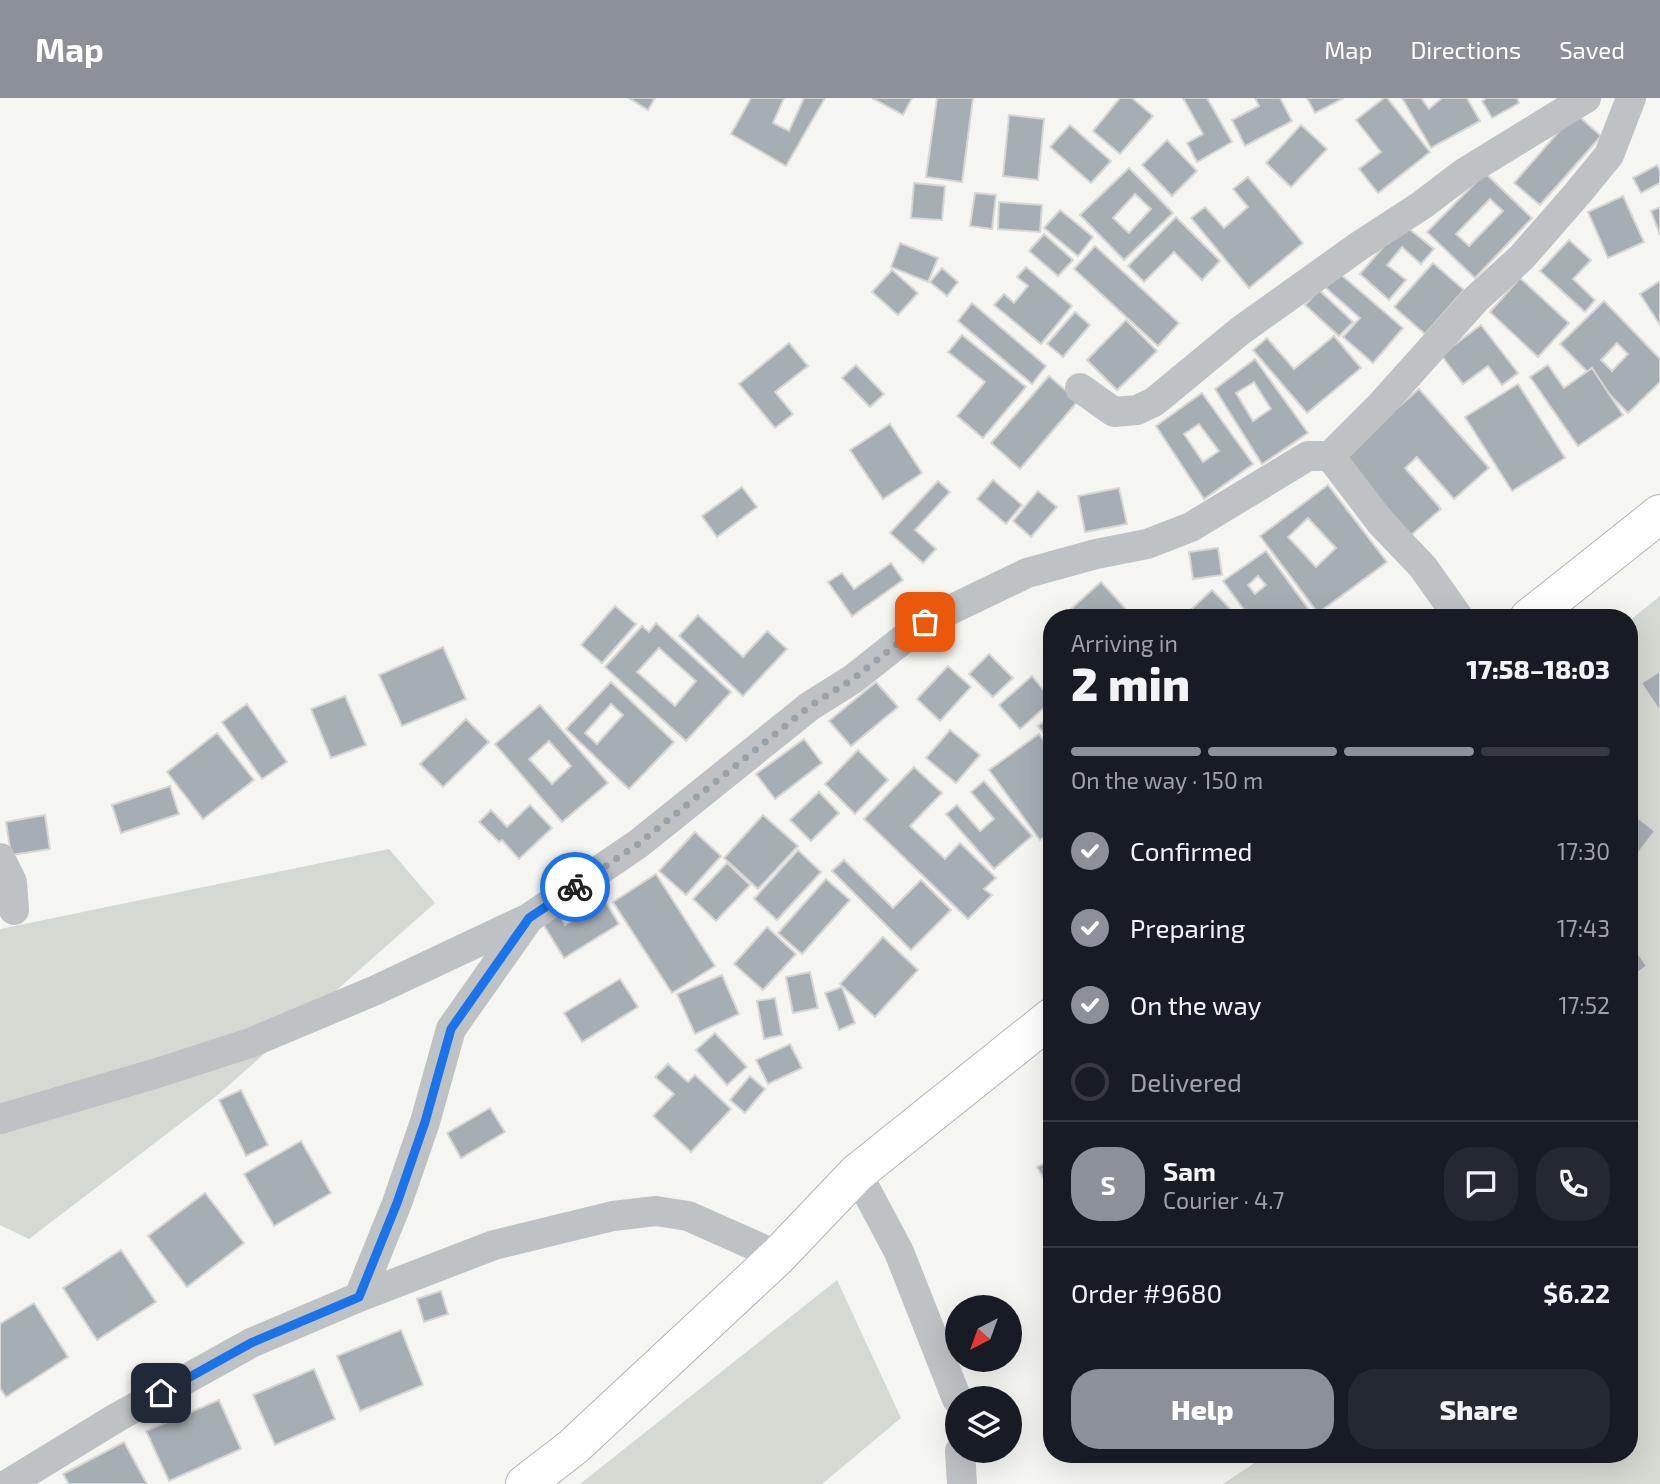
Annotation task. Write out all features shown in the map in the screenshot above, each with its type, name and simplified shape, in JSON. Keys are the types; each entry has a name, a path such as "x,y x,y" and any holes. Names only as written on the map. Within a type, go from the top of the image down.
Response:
{"highway":[{"path":"1540,609 1660,514"},
{"path":"524,1484 573,1447 778,1256 858,1173 1043,1024"}],"street":[{"path":"1080,388 1114,412 1137,410 1154,402 1240,331 1359,246 1422,205 1464,173 1586,98"},
{"path":"0,1119 154,1074 250,1042 376,990 529,918 638,844 810,706 853,679 925,622 1027,573 1096,554 1147,544 1191,527 1308,456 1330,456 1381,405 1476,299 1522,257 1577,194 1609,155 1631,98"},
{"path":"1330,456 1381,523 1423,568 1453,609"},
{"path":"0,858 12,882 15,910"},
{"path":"359,1297 397,1203 425,1122 451,1029 529,918"},
{"path":"858,1173 899,1252 952,1386"},
{"path":"8,1484 251,1343 359,1297 495,1245 613,1216 656,1211 688,1216 778,1256"},
{"path":"961,1463 962,1484"}],"shaded area":[{"path":"1660,596 1660,1484 1223,1484 1254,1463 1638,1463 1638,614"},
{"path":"389,849 435,903 219,1094 29,1239 0,1225 0,929"},
{"path":"837,1280 901,1418 822,1484 580,1484"}],"building":[{"path":"629,98 655,98 648,110"},
{"path":"751,98 784,98 773,123 789,131 804,98 825,98 786,166 731,134"},
{"path":"872,98 912,98 903,115"},
{"path":"937,98 973,98 962,182 926,177"},
{"path":"1120,98 1132,98 1153,116 1120,154 1093,131"},
{"path":"1183,98 1207,98 1232,142 1197,162 1187,143 1203,134"},
{"path":"1255,98 1280,98 1292,121 1245,146 1232,120 1259,106"},
{"path":"1307,98 1344,98 1315,113"},
{"path":"1387,98 1430,152 1378,193 1359,169 1381,152 1356,120"},
{"path":"1402,98 1421,98 1429,109 1442,98 1467,98 1480,121 1431,148"},
{"path":"1487,98 1517,98 1519,103 1492,118 1482,101"},
{"path":"1575,113 1601,136 1540,205 1514,183"},
{"path":"1009,115 1044,119 1038,180 1003,176"},
{"path":"1070,125 1111,161 1091,183 1050,147"},
{"path":"1301,125 1327,149 1291,187 1266,163"},
{"path":"1167,140 1197,171 1172,196 1142,165"},
{"path":"1657,165 1660,183 1641,193 1633,178"},
{"path":"1129,168 1173,213 1124,260 1080,215","holes":["1135,194 1151,209 1129,233 1113,218"]},
{"path":"1485,173 1532,218 1475,278 1427,232","holes":["1490,199 1503,211 1469,246 1456,234"]},
{"path":"1248,177 1303,243 1249,288 1191,218 1205,207 1224,228 1248,207 1233,189"},
{"path":"914,183 945,186 942,220 911,218"},
{"path":"975,193 996,195 992,229 970,226"},
{"path":"1623,196 1644,242 1608,258 1588,212"},
{"path":"999,202 1042,205 1040,232 998,229"},
{"path":"1660,207 1660,235 1651,211"},
{"path":"1060,210 1093,237 1078,256 1044,228"},
{"path":"1176,217 1220,261 1202,280 1174,252 1144,282 1128,266"},
{"path":"1403,224 1434,249 1421,264 1402,247 1387,265 1406,280 1389,300 1360,274"},
{"path":"1044,234 1073,260 1058,276 1029,251"},
{"path":"1569,240 1591,260 1573,279 1595,300 1585,312 1540,271"},
{"path":"900,243 938,258 928,282 891,267"},
{"path":"1095,246 1179,323 1158,346 1074,269"},
{"path":"1433,263 1464,290 1425,334 1394,307"},
{"path":"1026,267 1072,306 1041,344 994,305 1004,294 1014,303 1028,286 1017,277"},
{"path":"942,268 958,282 947,296 930,282"},
{"path":"892,270 918,293 898,315 872,292"},
{"path":"1338,272 1403,328 1373,363 1343,337 1360,318 1325,287"},
{"path":"1520,278 1569,323 1538,357 1490,312"},
{"path":"1660,281 1660,325 1640,294"},
{"path":"1319,290 1353,322 1339,336 1305,305"},
{"path":"1604,301 1660,359 1660,382 1628,413 1560,344","holes":["1617,343 1628,354 1612,371 1601,360"]},
{"path":"972,303 1046,366 1032,384 958,321"},
{"path":"1075,312 1090,325 1063,357 1047,344"},
{"path":"1126,320 1157,351 1117,390 1087,360"},
{"path":"1481,325 1518,373 1502,385 1488,366 1463,384 1441,355"},
{"path":"962,335 1026,387 983,438 957,416 985,382 948,352"},
{"path":"1334,336 1361,368 1307,413 1253,350 1267,338 1294,369"},
{"path":"789,343 808,366 775,392 793,414 775,428 739,384"},
{"path":"1255,359 1308,433 1262,464 1215,389","holes":["1254,382 1271,409 1253,421 1236,393"]},
{"path":"856,365 884,394 870,407 842,378"},
{"path":"1548,365 1564,388 1592,368 1623,415 1578,446 1530,377"},
{"path":"1049,376 1078,401 1020,469 991,443"},
{"path":"1518,384 1565,458 1512,491 1465,417"},
{"path":"1419,389 1489,468 1454,499 1417,457 1405,468 1441,509 1411,535 1341,457"},
{"path":"1202,393 1253,464 1204,499 1156,426","holes":["1199,424 1219,451 1203,462 1184,434"]},
{"path":"890,424 922,473 883,499 850,450"},
{"path":"993,480 1022,505 1006,524 977,499"},
{"path":"938,481 950,492 915,530 936,549 923,563 890,533"},
{"path":"1328,485 1387,562 1323,609 1315,609 1260,536","holes":["1308,518 1336,548 1316,567 1288,537"]},
{"path":"742,487 757,507 717,537 702,516"},
{"path":"1119,488 1127,524 1085,532 1078,496"},
{"path":"1038,491 1057,507 1031,537 1013,521"},
{"path":"1218,548 1222,575 1193,579 1189,552"},
{"path":"1266,551 1308,609 1243,609 1223,581","holes":["1258,576 1266,585 1255,594 1248,585"]},
{"path":"891,563 903,580 852,616 828,582 842,573 854,589"},
{"path":"1101,582 1126,609 1071,609"},
{"path":"1212,590 1230,609 1192,609"},
{"path":"615,606 636,624 602,663 581,645"},
{"path":"698,615 743,657 767,631 787,649 743,696 679,636"},
{"path":"656,623 731,692 686,741 605,667 642,626 649,632","holes":["659,648 696,681 675,706 637,672"]},
{"path":"443,647 466,699 402,726 379,675"},
{"path":"989,654 1013,678 993,697 969,674"},
{"path":"948,666 971,687 940,721 917,699"},
{"path":"1660,671 1660,710 1659,710 1641,683"},
{"path":"1032,676 1043,690 1043,709 1020,729 999,705"},
{"path":"611,682 674,742 629,789 566,729","holes":["611,704 623,715 597,744 585,733"]},
{"path":"876,682 898,707 851,746 829,721"},
{"path":"345,696 366,745 331,758 311,709"},
{"path":"247,704 287,762 262,779 222,722"},
{"path":"540,705 608,783 562,822 495,744","holes":["549,741 571,766 552,784 529,759"]},
{"path":"466,719 489,742 443,787 420,764"},
{"path":"950,730 980,755 956,783 926,758"},
{"path":"217,733 254,780 203,819 167,772"},
{"path":"1039,734 1043,740 1043,838 1040,840 989,770"},
{"path":"804,739 822,763 775,799 756,774"},
{"path":"858,750 888,780 855,814 825,784"},
{"path":"914,767 942,793 910,826 945,859 960,843 996,878 984,889 992,895 968,919 864,819"},
{"path":"984,781 1032,836 994,869 946,814 957,805 980,831 994,819 971,792"},
{"path":"170,786 179,814 121,833 112,805"},
{"path":"819,792 839,813 811,841 790,820"},
{"path":"530,805 552,828 519,859 502,840 499,842 479,822 491,810 507,827"},
{"path":"45,815 50,849 11,855 6,822"},
{"path":"763,815 798,846 758,889 724,858"},
{"path":"1638,818 1655,831 1638,853"},
{"path":"695,832 721,856 686,895 659,871"},
{"path":"798,850 821,872 777,920 754,899"},
{"path":"844,860 893,908 921,880 951,910 911,950 832,871"},
{"path":"727,863 750,885 716,921 693,899"},
{"path":"656,874 715,966 672,993 613,902"},
{"path":"826,879 850,900 802,954 778,933"},
{"path":"605,901 619,924 564,958 543,924 559,914 565,925"},
{"path":"767,927 796,954 763,990 734,964"},
{"path":"883,937 918,970 875,1017 840,984"},
{"path":"1638,953 1647,966 1638,972"},
{"path":"810,972 818,1008 793,1013 786,977"},
{"path":"722,975 739,1014 695,1034 677,994"},
{"path":"620,979 638,1007 582,1042 564,1013"},
{"path":"842,987 855,1023 839,1030 825,993"},
{"path":"775,998 782,1035 764,1039 757,1001"},
{"path":"715,1033 747,1067 727,1085 696,1050"},
{"path":"790,1044 802,1068 768,1084 756,1060"},
{"path":"668,1064 688,1082 695,1075 731,1109 691,1152 653,1116 674,1094 655,1077"},
{"path":"750,1076 765,1089 745,1113 730,1100"},
{"path":"241,1090 268,1145 246,1156 219,1100"},
{"path":"490,1108 505,1132 461,1158 447,1133"},
{"path":"301,1141 331,1193 274,1226 244,1174"},
{"path":"1043,1164 1043,1177 1037,1167"},
{"path":"205,1193 244,1243 187,1287 148,1236"},
{"path":"121,1250 156,1302 97,1340 63,1288"},
{"path":"441,1291 448,1314 424,1322 417,1299"},
{"path":"34,1303 68,1357 6,1397 0,1388 0,1324"},
{"path":"401,1330 423,1385 360,1411 337,1356"},
{"path":"314,1369 335,1419 275,1445 253,1395"},
{"path":"219,1400 241,1449 169,1481 146,1431"},
{"path":"124,1442 147,1484 69,1484 63,1474"}],"way so far":[{"path":"575,887 638,844 810,706 853,679 925,622"}],"route":[{"path":"161,1393 251,1343 359,1297 384,1239 425,1122 451,1029 529,918 575,887"}]}
